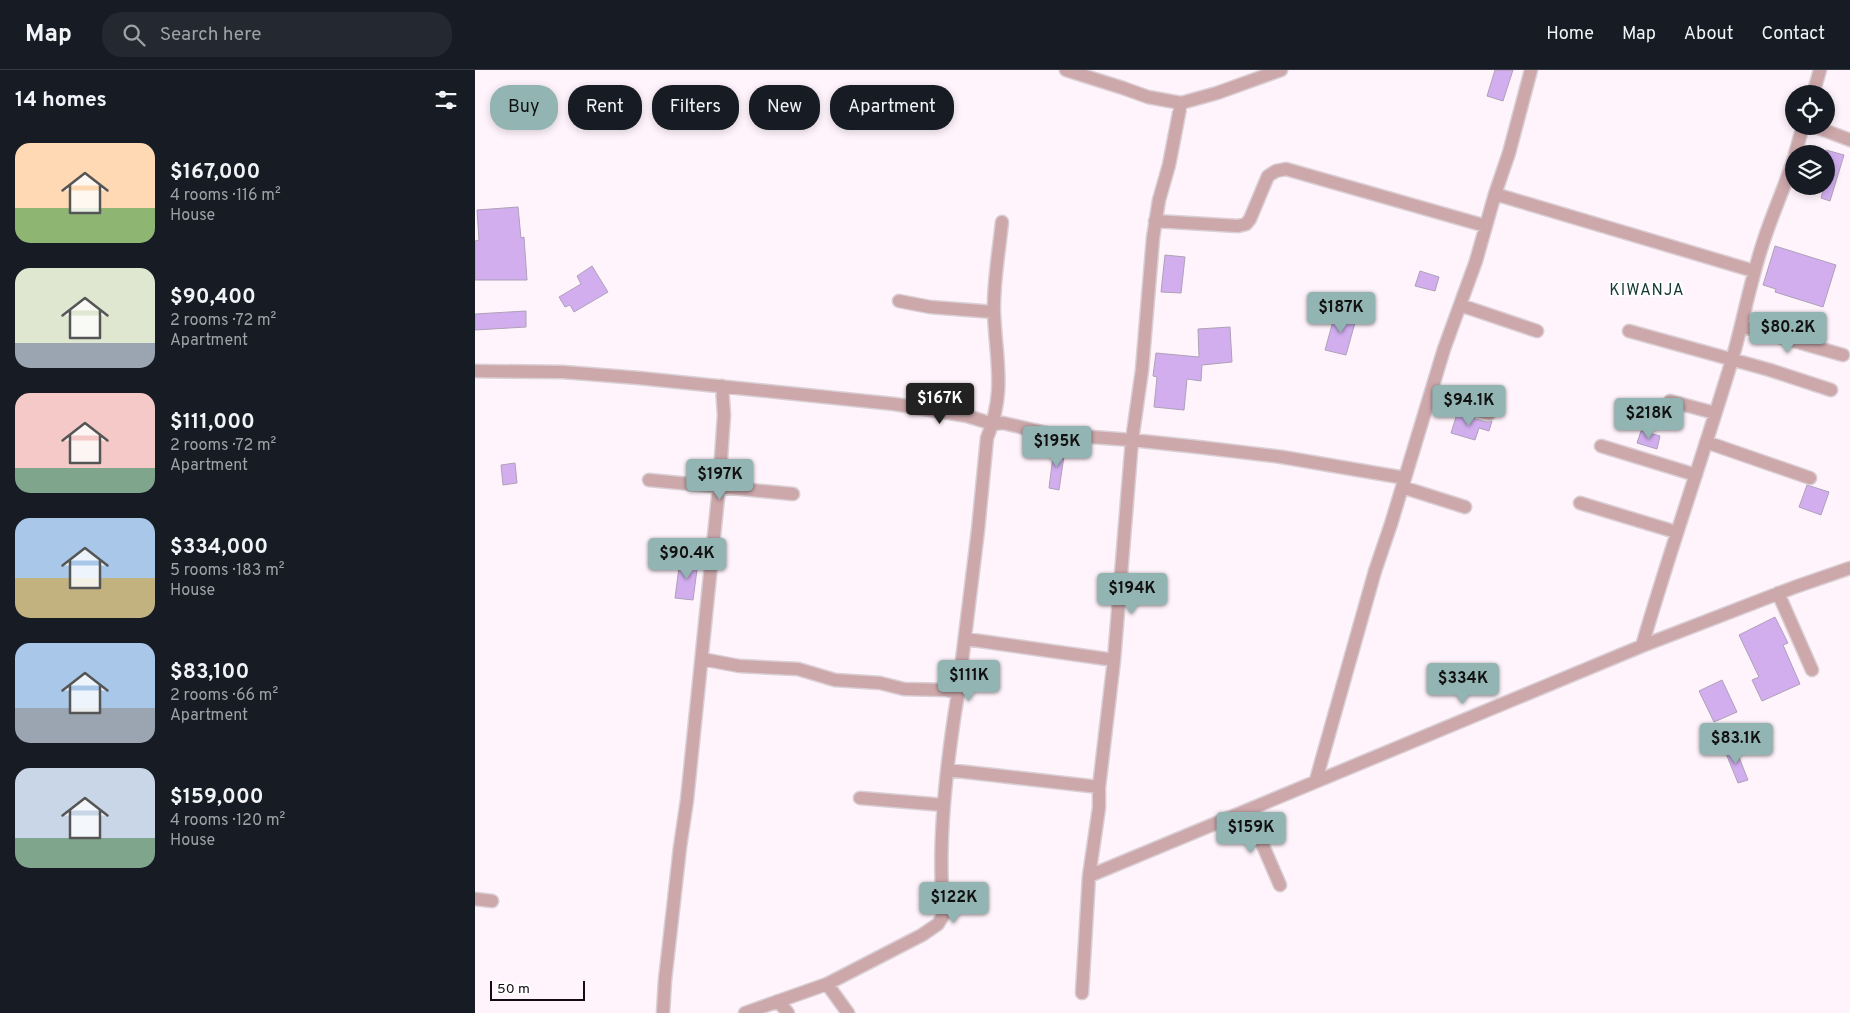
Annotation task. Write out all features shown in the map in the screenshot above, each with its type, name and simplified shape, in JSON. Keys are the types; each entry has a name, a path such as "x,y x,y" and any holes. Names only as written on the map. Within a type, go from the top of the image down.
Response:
{"street":[{"path":"1066,70 1148,97 1181,103 1217,93 1281,70"},
{"path":"1316,780 1375,571 1423,416 1431,398 1445,349 1509,153 1531,70"},
{"path":"1816,85 1820,70"},
{"path":"1082,993 1089,876 1099,808 1099,787 1115,660 1131,440 1142,370 1155,221 1175,140 1181,103"},
{"path":"1835,134 1850,140"},
{"path":"1155,221 1238,226 1246,224 1250,219 1268,176 1276,170 1286,169 1486,226"},
{"path":"1642,646 1676,532 1732,360 1763,242 1785,186"},
{"path":"1495,194 1754,271"},
{"path":"745,1013 827,984 922,935 938,924 944,914 942,844 944,805 966,639 987,438 993,424 999,389 994,312 1002,222"},
{"path":"899,300 930,307 994,312"},
{"path":"1460,305 1537,331"},
{"path":"1741,326 1843,354"},
{"path":"1629,331 1831,390"},
{"path":"475,371 563,372 894,404 967,416 993,424 1003,423 1051,434 1131,440 1282,457 1403,482 1465,507"},
{"path":"663,1013 719,487 723,415 722,386"},
{"path":"1431,398 1489,414"},
{"path":"1670,401 1715,414"},
{"path":"1706,442 1810,478"},
{"path":"1601,446 1696,475"},
{"path":"649,480 793,494"},
{"path":"1580,503 1676,532"},
{"path":"1089,876 1642,646 1778,593 1850,568"},
{"path":"1778,593 1812,670"},
{"path":"966,639 1115,660"},
{"path":"702,659 739,666 798,669 835,680 880,683 904,689 945,690 958,693"},
{"path":"948,770 1099,787"},
{"path":"860,798 944,805"},
{"path":"1248,811 1280,885"},
{"path":"475,899 492,902"},
{"path":"827,984 847,1013"},
{"path":"778,1001 788,1013"}],"building":[{"path":"1495,70 1513,70 1503,101 1487,96"},
{"path":"1835,152 1844,155 1835,185"},
{"path":"1822,195 1832,195 1830,201 1821,198"},
{"path":"518,207 521,238 524,237 527,280 475,280 475,241 479,240 477,210"},
{"path":"1775,246 1836,265 1823,307 1775,292 1776,289 1763,285"},
{"path":"1165,255 1185,257 1181,293 1161,292"},
{"path":"592,266 608,292 574,312 570,305 565,307 559,297 581,284 577,276"},
{"path":"1420,271 1439,277 1435,291 1415,286"},
{"path":"526,311 526,327 475,330 475,314"},
{"path":"1335,314 1356,319 1346,355 1325,350"},
{"path":"1230,327 1232,362 1202,365 1201,381 1187,379 1184,410 1154,407 1157,377 1153,376 1156,353 1199,357 1198,329"},
{"path":"1457,414 1487,422 1492,421 1489,431 1479,428 1475,440 1451,433"},
{"path":"1641,431 1660,436 1657,449 1637,443"},
{"path":"1054,448 1065,449 1059,490 1049,488"},
{"path":"515,463 517,483 503,485 501,465"},
{"path":"1807,485 1829,492 1821,515 1799,507"},
{"path":"680,560 698,562 693,600 675,598"},
{"path":"1775,617 1788,643 1783,645 1800,684 1762,701 1752,680 1759,677 1739,635"},
{"path":"1722,680 1737,712 1714,722 1699,691"},
{"path":"1735,747 1748,780 1738,783 1725,751"}],"district":[{"name":"KIWANJA","path":"1647,291"}]}
